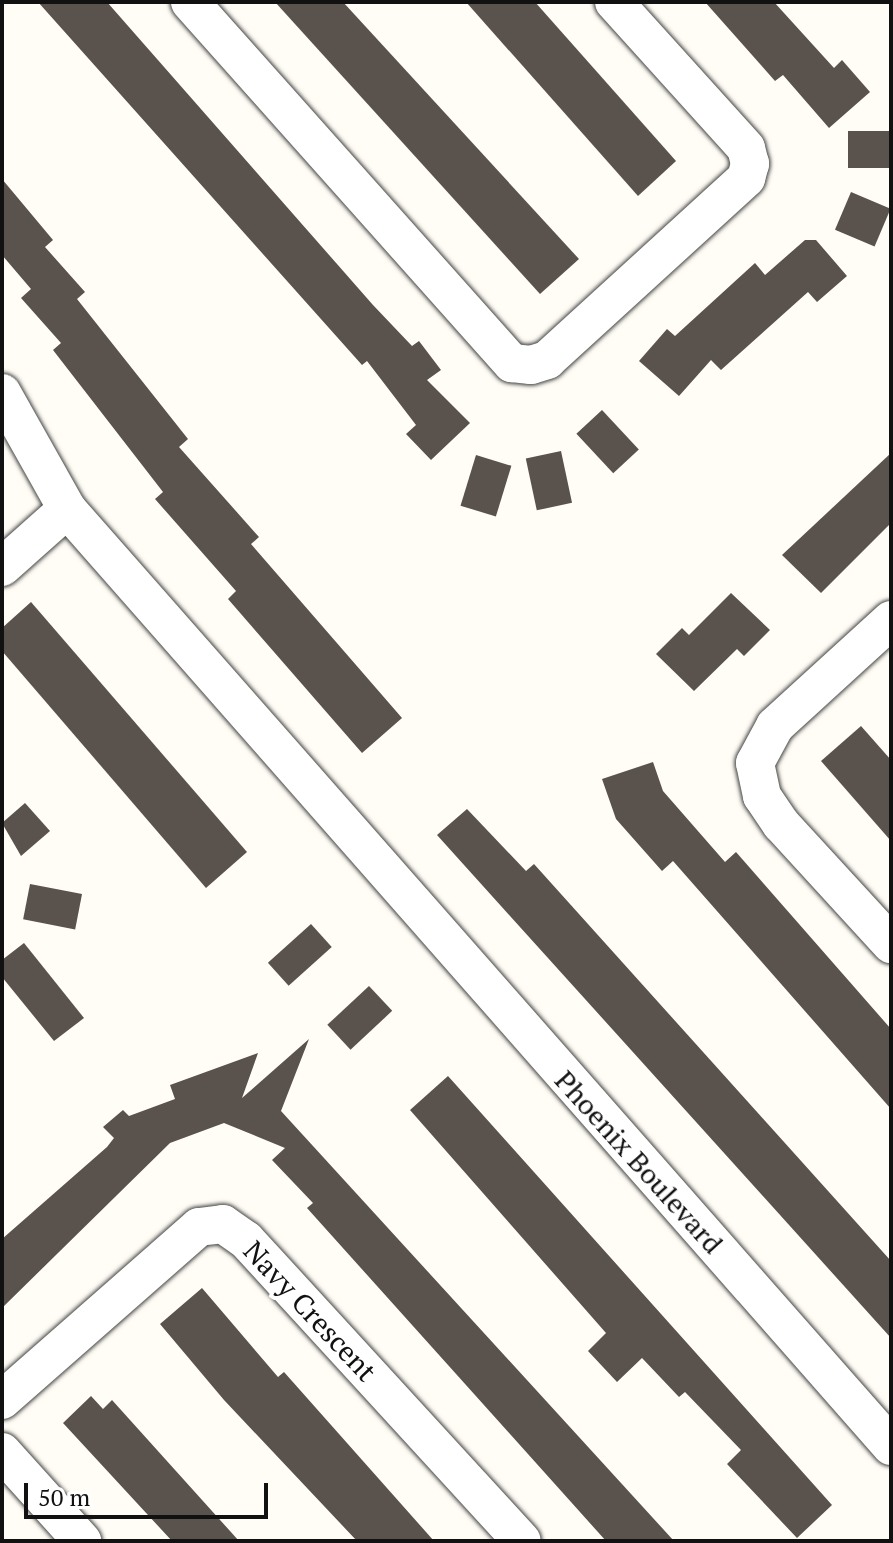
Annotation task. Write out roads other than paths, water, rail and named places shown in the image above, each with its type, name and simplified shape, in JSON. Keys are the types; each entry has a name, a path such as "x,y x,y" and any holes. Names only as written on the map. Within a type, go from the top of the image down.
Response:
{"street":[{"path":"190,2 512,363 531,365 547,360 746,178 750,164 746,148 614,2"},
{"name":"Phoenix Boulevard","path":"2,393 67,509 387,878 891,1446"},
{"path":"2,567 67,509"},
{"path":"891,620 775,726 755,763 762,796 781,824 891,944"},
{"name":"Navy Crescent","path":"2,1400 199,1227 223,1224 246,1240 522,1541"},
{"path":"2,1452 82,1541"}]}
